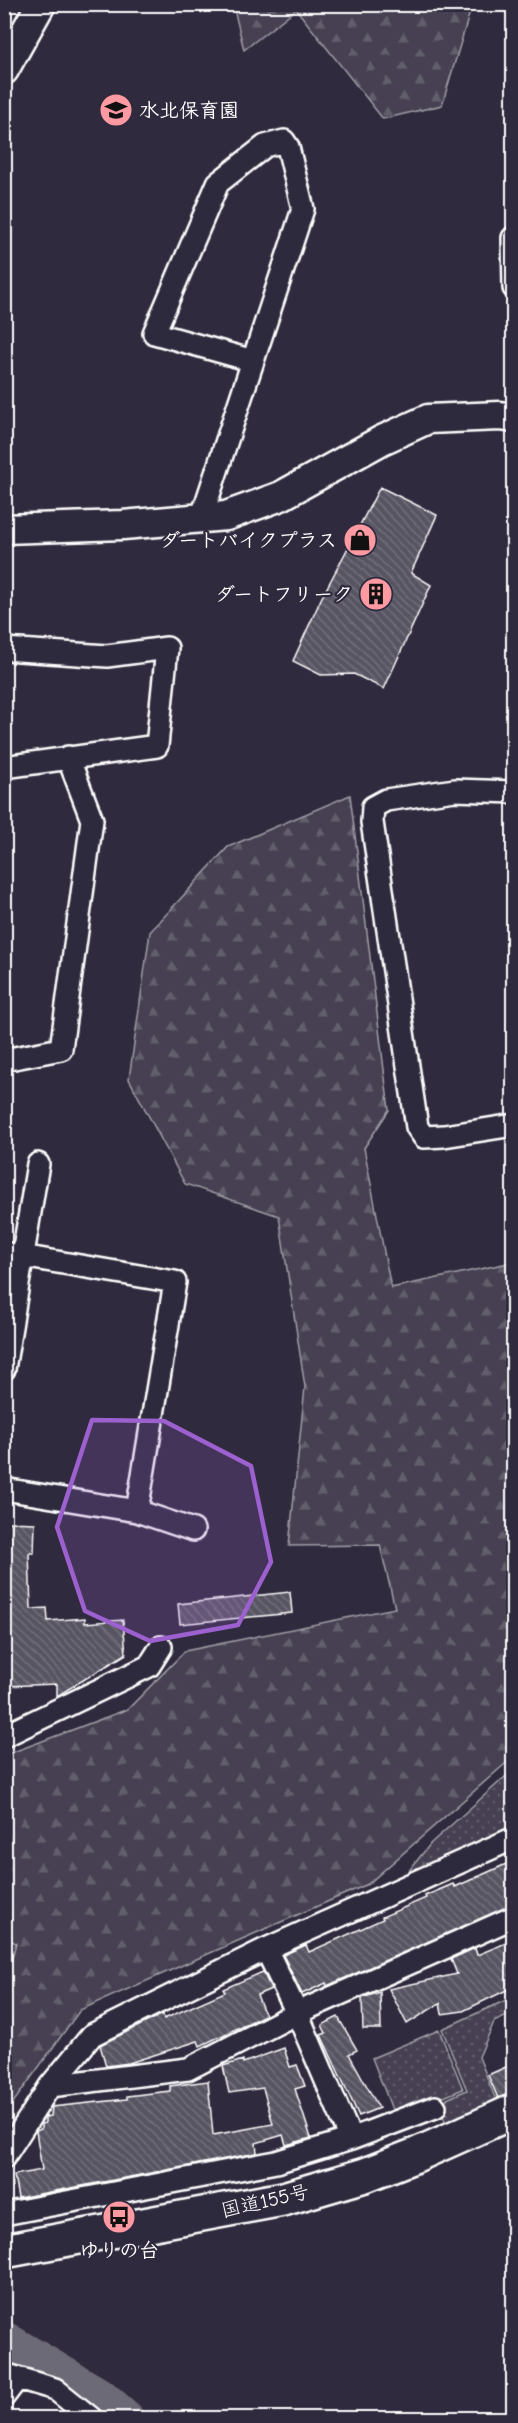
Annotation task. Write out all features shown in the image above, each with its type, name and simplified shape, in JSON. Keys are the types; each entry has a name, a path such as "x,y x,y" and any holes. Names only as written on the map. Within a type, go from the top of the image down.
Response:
{"highway":[{"name":"国道155号","path":"4,2251 283,2199 365,2175 416,2155 513,2111"}],"street":[{"path":"4,70 41,4"},
{"path":"201,519 303,209 288,147 284,141 265,146 218,183 154,333 250,360"},
{"path":"513,233 513,288"},
{"path":"4,530 123,525 226,516 281,496 382,440 428,419 500,416 513,418"},
{"path":"4,649 107,656 167,648 157,747 4,767"},
{"path":"4,1060 61,1049 92,820 68,758"},
{"path":"513,792 455,790 386,800 373,807 372,822 417,1126 424,1137 513,1125"},
{"path":"4,1369 14,1254 38,1164"},
{"path":"14,1254 175,1282 137,1511"},
{"path":"4,1490 137,1511 193,1530"},
{"path":"4,1736 148,1666 161,1647"},
{"path":"4,2157 50,2086 92,2035 266,1949 513,1838"},
{"path":"50,2086 188,2069 297,2013 513,1917"},
{"path":"266,1949 297,2013 351,2139"},
{"path":"4,2214 276,2163 351,2139 435,2107"},
{"path":"4,2397 11,2376 55,2389 91,2418"}],"highlighted area":[{"path":"92,1420 164,1421 251,1466 271,1562 238,1625 150,1641 85,1611 57,1527"}],"green space":[{"path":"233,4 472,5 442,105 383,119 296,9 244,50"},
{"path":"350,795 389,1110 364,1148 391,1288 513,1262 513,1757 368,1884 80,2010 5,2114 5,1984 16,1943 5,1938 5,1755 128,1709 185,1651 395,1608 380,1545 289,1546 305,1387 279,1216 185,1184 129,1079 150,932 228,847"},
{"path":"513,1770 513,1837 404,1877 431,1843"},
{"path":"513,1997 513,2013 494,2022 479,2057 499,2108 449,2131 438,2103 467,2090 442,2029"},
{"path":"439,2030 463,2089 395,2117 372,2058"}],"building":[{"name":"ダートフリーク","path":"380,487 437,515 411,573 431,585 384,689 354,674 321,675 293,661 321,599"},
{"path":"8,1522 35,1523 34,1553 29,1553 31,1609 47,1608 48,1621 85,1618 85,1623 123,1620 126,1654 57,1696 57,1684 4,1686 4,1562 7,1561"},
{"path":"290,1592 292,1613 180,1624 178,1604"},
{"path":"513,1861 513,1905 327,1986 326,1983 302,1994 283,1955 306,1945 309,1952 383,1919 382,1917 426,1898 425,1896 453,1884 455,1887"},
{"path":"513,1940 513,1987 463,2011 442,2014 440,2003 407,2024 389,1989 457,1974 451,1959 475,1948 477,1955"},
{"path":"263,1972 271,1989 257,1995 265,2015 200,2046 198,2041 129,2063 106,2066 100,2045 163,2014 164,2019 225,1992 223,1989"},
{"path":"380,1992 381,2029 363,2029 362,1998"},
{"path":"338,2017 357,2050 349,2054 379,2108 359,2116 321,2035 326,2033 322,2025"},
{"path":"284,2048 290,2067 297,2065 305,2086 295,2089 311,2138 286,2145 283,2135 256,2143 257,2153 18,2198 14,2175 42,2170 36,2131 41,2129 41,2124 45,2123 45,2117 51,2116 52,2107 127,2099 127,2096 170,2091 170,2086 208,2081 213,2135 273,2124 263,2088 229,2093 223,2066 243,2060 243,2063"},
{"path":"513,2064 513,2093 498,2098 488,2075"}],"waterway":[{"path":"4,2339 102,2397 126,2418"}],"place":[{"name":"水北保育園","path":"116,110"},
{"name":"ダートバイクプラス","path":"360,540"},
{"name":"ダートフリーク","path":"376,594"},
{"name":"ゆりの台","path":"119,2217"}]}
